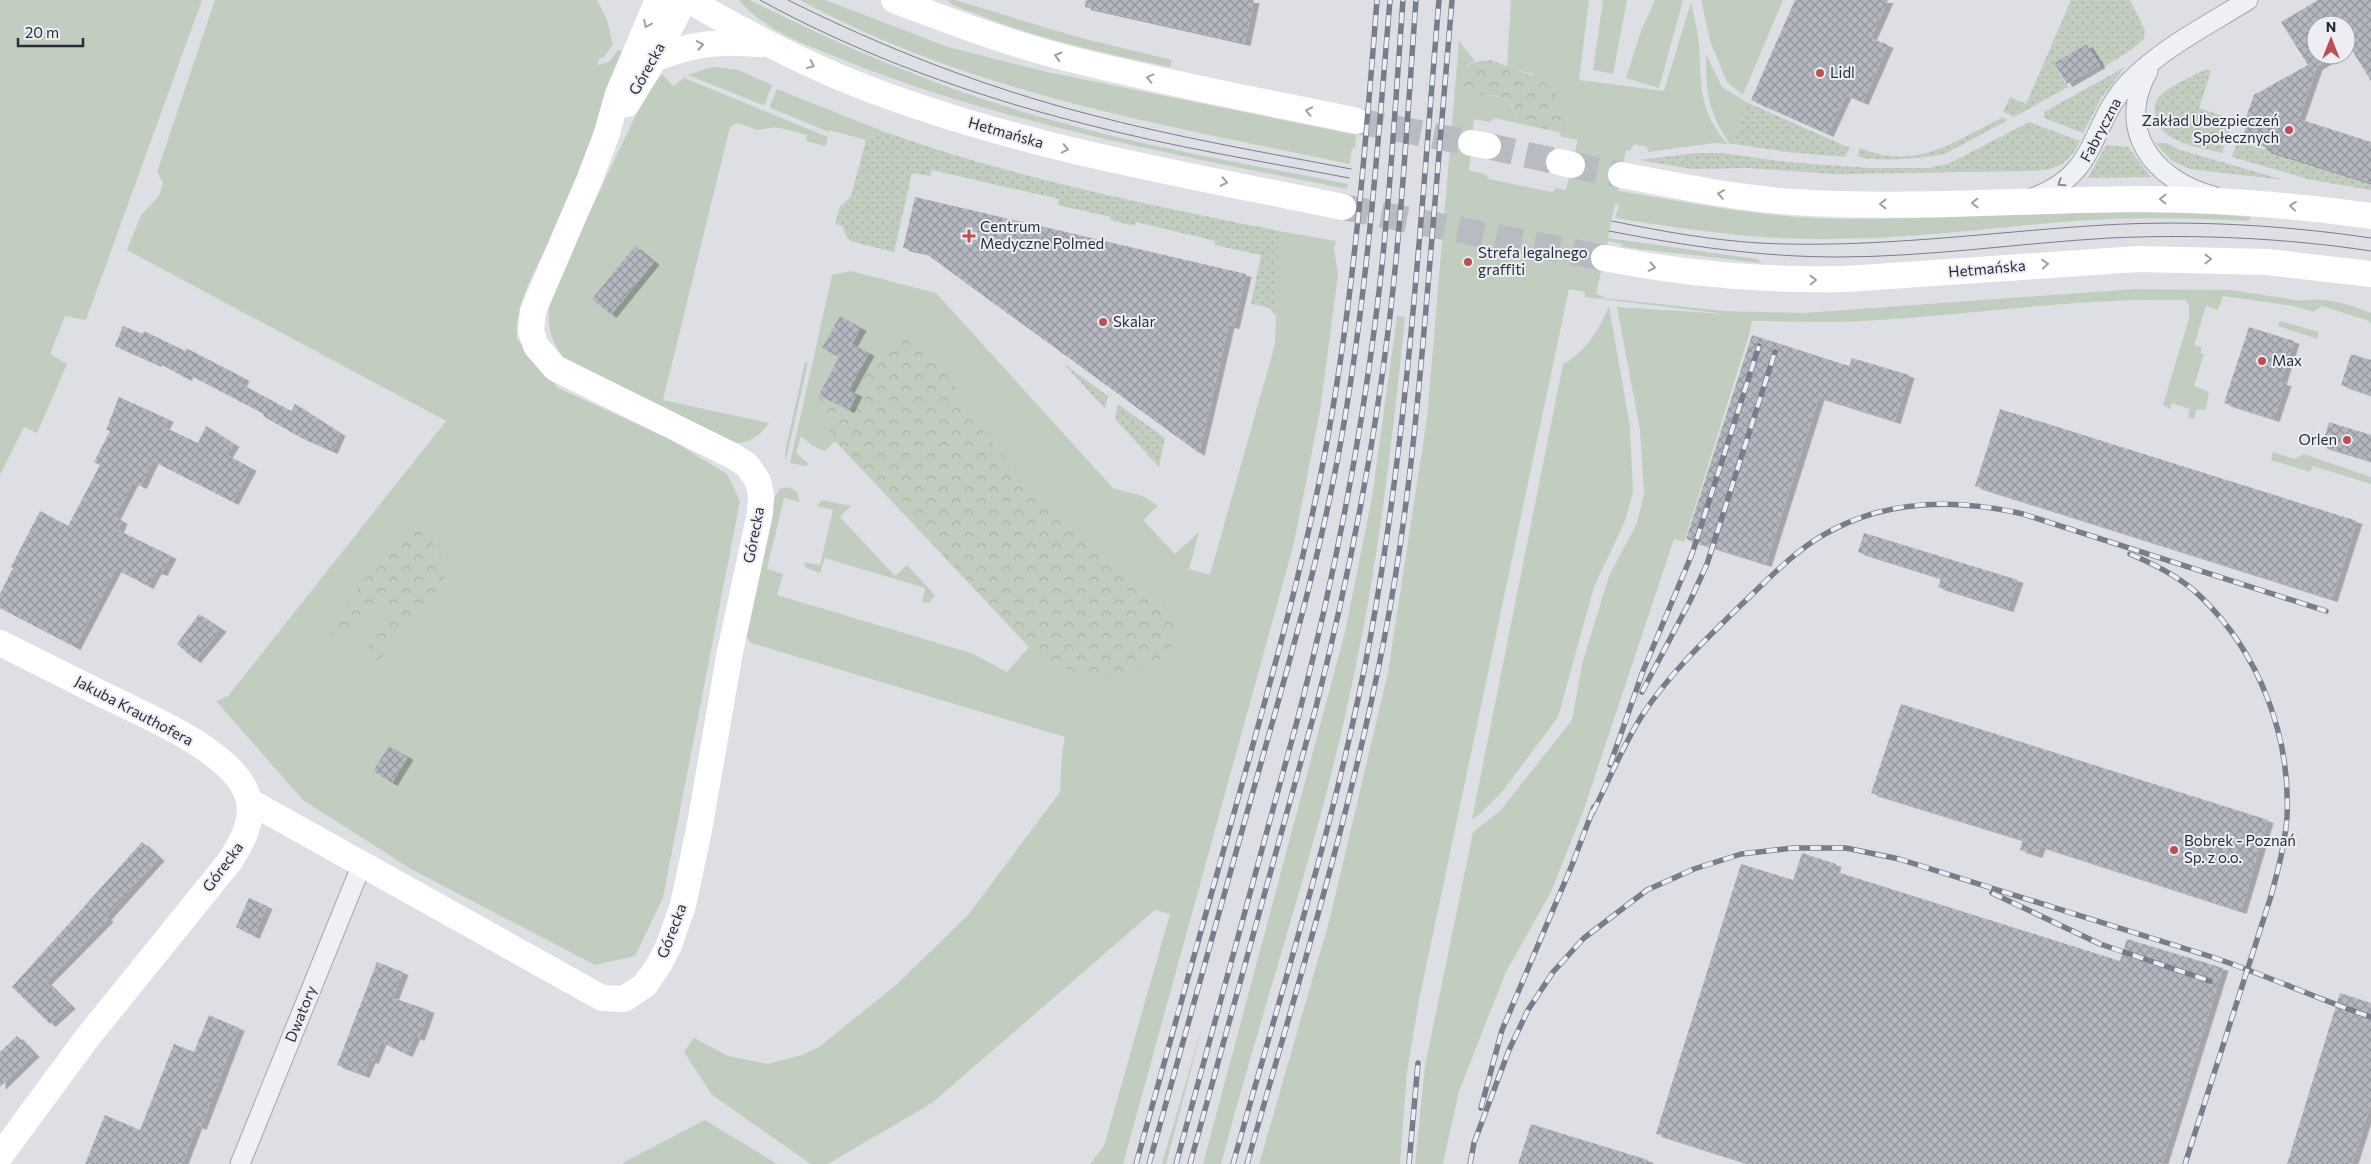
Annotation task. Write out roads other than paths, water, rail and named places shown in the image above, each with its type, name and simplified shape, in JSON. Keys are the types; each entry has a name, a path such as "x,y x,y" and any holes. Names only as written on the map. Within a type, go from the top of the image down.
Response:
{"main road":[{"name":"Górecka","path":"0,1156 86,1038 230,861 244,837 248,824 249,801 602,998 624,999 644,985 660,963 678,922 695,850 730,652 760,512 761,495 753,472 742,461 564,373 547,361 536,346 531,322 535,303 606,136 618,94 658,0"},
{"name":"Górecka","path":"606,136 654,60 686,0"},
{"name":"Hetmańska","path":"686,0 767,44 865,88 942,115 1013,136 1077,151 1343,207"},
{"path":"894,0 966,27 1069,59 1183,86 1357,121"},
{"path":"654,60 690,47 715,42 767,44"},
{"path":"1621,175 1729,195 1793,202 1871,204 2154,199 2246,202 2371,216"},
{"name":"Hetmańska","path":"1604,258 1678,272 1802,280 1846,279 2138,259 2267,262 2371,274"},
{"name":"Jakuba Krauthofera","path":"0,643 189,738 237,776 249,801"}],"street":[{"name":"Fabryczna","path":"2018,202 2046,192 2078,170 2123,89 2152,63 2196,32 2248,0"},
{"name":"Fabryczna","path":"2152,63 2136,98 2138,135 2149,157 2157,167 2181,183 2208,194 2246,202"},
{"name":"Dwatory","path":"240,1164 362,864"}],"tunnel":[{"path":"1357,121 1471,143"},
{"path":"1488,146 1559,162"},
{"path":"1572,165 1621,175"},
{"path":"1343,207 1604,258"}],"tram line":[{"path":"760,0 838,39 878,56 1002,101 1151,140 1349,178"},
{"path":"788,0 898,50 1011,92 1153,130 1351,169"},
{"path":"1612,221 1722,240 1802,244 1888,242 2104,225 2170,223 2271,227 2371,238"},
{"path":"1609,231 1723,250 1780,255 1838,257 1906,255 2076,240 2143,237 2274,240 2371,251"}],"railway":[{"path":"1136,1164 1274,669 1296,585 1324,458 1343,344 1357,230 1377,0"},
{"path":"1149,1164 1294,645 1327,512 1344,423 1360,318 1390,0"},
{"path":"1176,1164 1299,714 1343,520 1361,423 1380,284 1403,0"},
{"path":"1190,1164 1316,707 1359,517 1383,373 1394,284 1416,0"},
{"path":"1233,1164 1326,834 1358,701 1371,634 1384,555 1404,397 1420,238 1439,0"},
{"path":"1247,1164 1339,838 1370,706 1392,596 1416,419 1452,0"},
{"path":"1610,765 1643,671 1692,554 1759,346"},
{"path":"1642,692 1690,601 1707,564 1775,352"},
{"path":"1593,812 1643,714 1677,670 1793,556 1812,542 1862,517 1888,510 1941,504 1968,505 2023,514 2326,611"},
{"path":"2130,554 2167,572 2193,590 2222,619 2239,644 2255,670 2277,727 2287,787 2287,817 2279,867 2185,1164"},
{"path":"1481,1108 1502,1030 1572,865 1594,807"},
{"path":"1470,1164 1474,1143 1509,1050 1528,1010 1553,972 1584,938 1647,890 1694,869 1741,854 1793,848 1846,848 1899,859 2212,957 2371,1017"},
{"path":"1992,893 2100,944 2210,981"},
{"path":"1409,1164 1418,1063"}],"place":[{"name":"Lidl","path":"1820,73"},
{"name":"Zakład Ubezpieczeń Społecznych","path":"2289,130"},
{"name":"Centrum Medyczne Polmed","path":"969,236"},
{"name":"Strefa legalnego graffiti","path":"1468,262"},
{"name":"Skalar","path":"1103,322"},
{"name":"Max","path":"2262,361"},
{"name":"Orlen","path":"2347,440"},
{"name":"Bobrek - Poznań Sp. z o.o.","path":"2174,850"}]}
